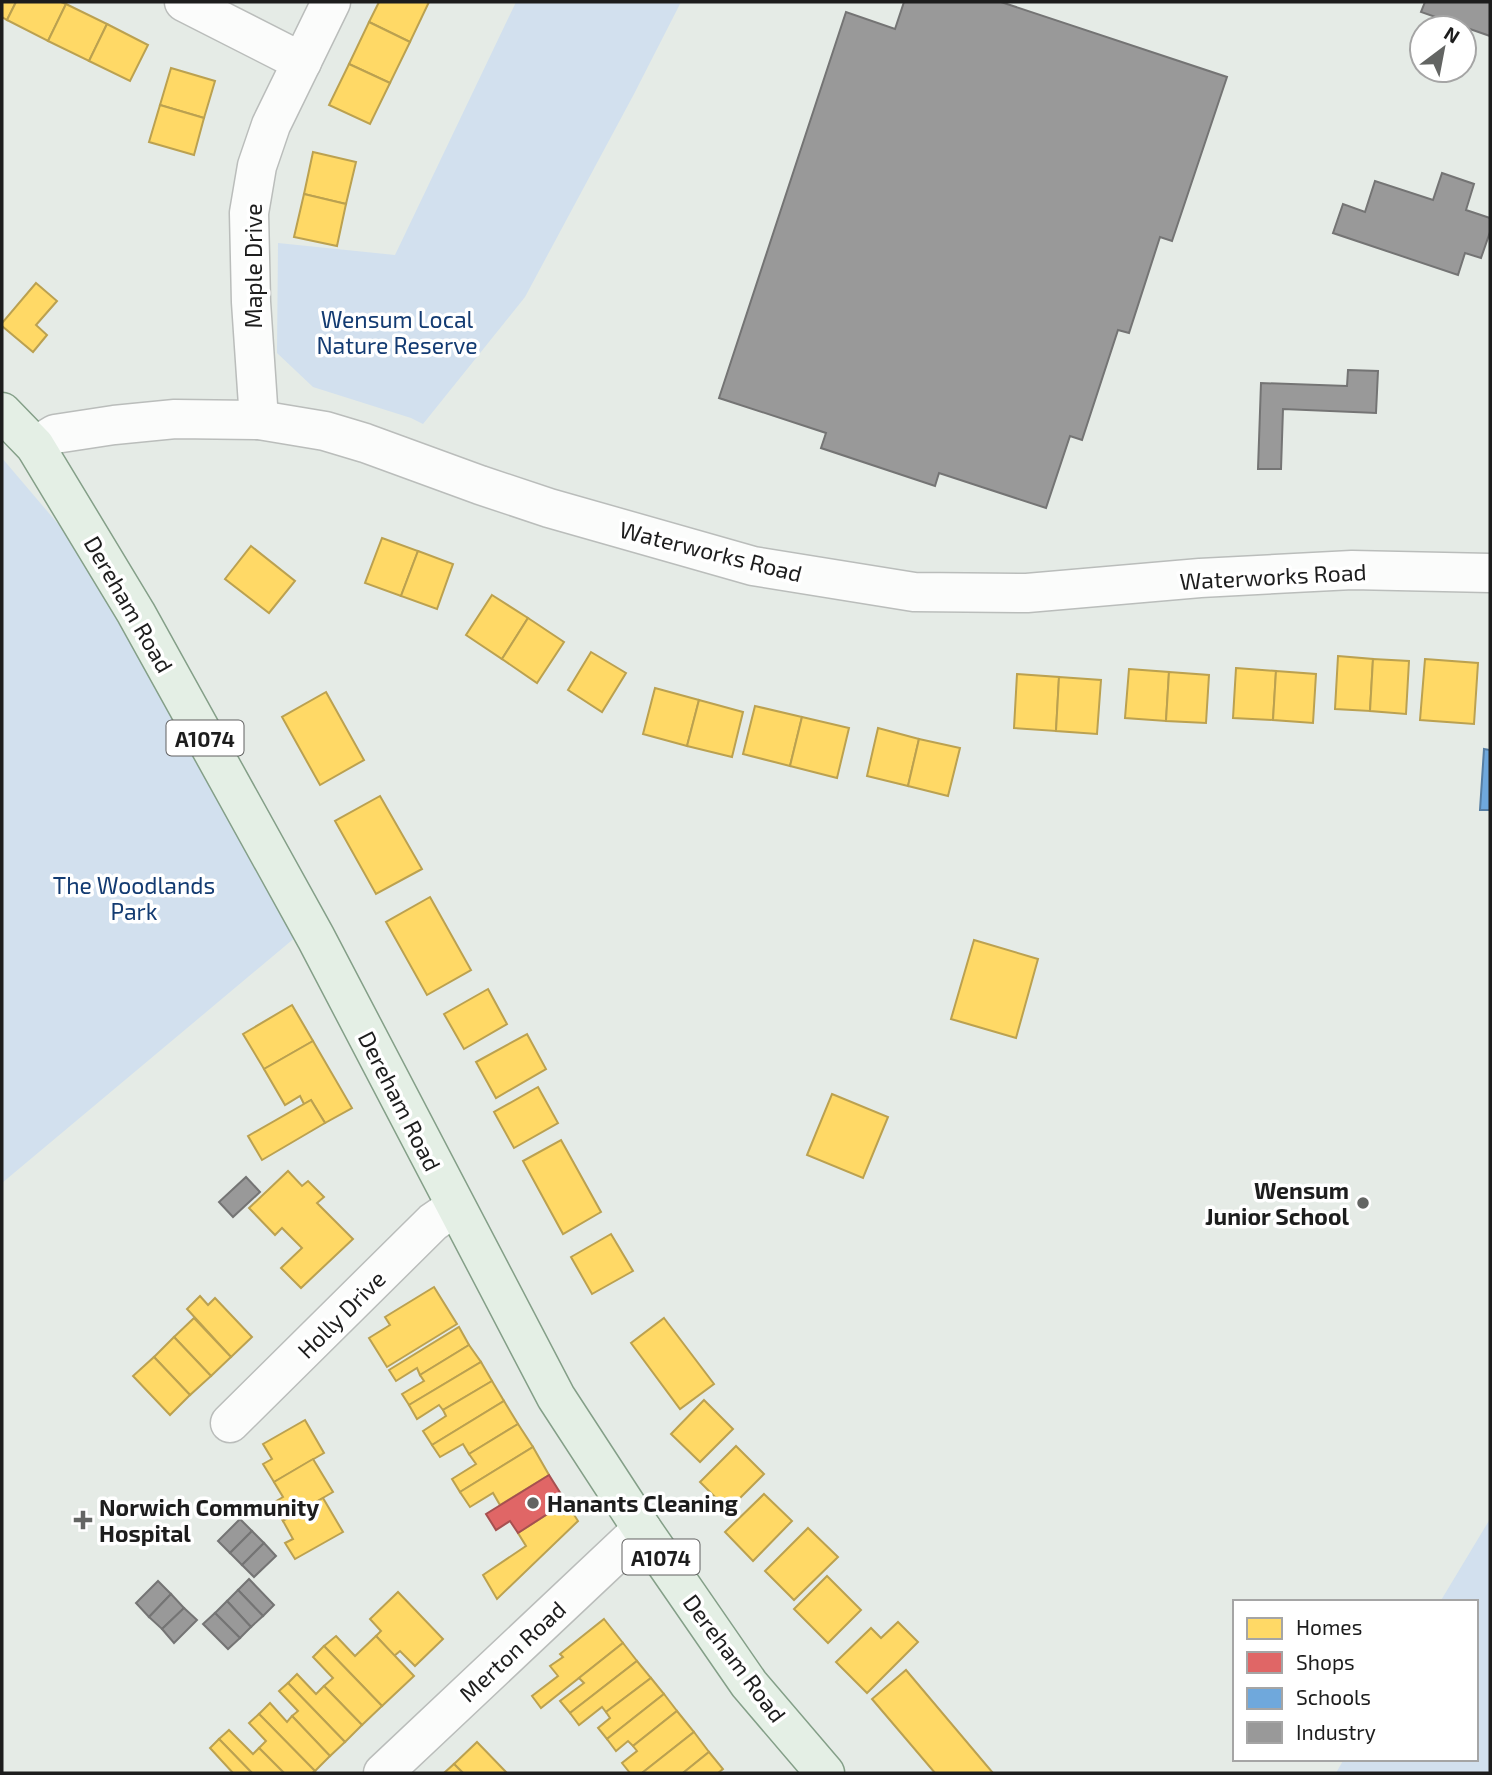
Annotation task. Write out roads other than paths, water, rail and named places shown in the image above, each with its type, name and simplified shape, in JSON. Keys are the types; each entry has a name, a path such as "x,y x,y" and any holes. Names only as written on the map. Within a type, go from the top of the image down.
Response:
{"main road":[{"name":"Dereham Road","path":"2,412 35,446 136,612 316,938 542,1371 642,1529 749,1684 825,1773"}],"street":[{"path":"184,2 302,62"},
{"name":"Maple Drive","path":"258,419 249,213 257,166 271,125 331,2"},
{"name":"Waterworks Road","path":"35,446 55,435 114,425 175,419 258,419 325,431 549,508 753,566 914,592 1027,593 1200,578 1352,570 1490,573"},
{"name":"Holly Drive","path":"230,1423 433,1223 455,1207"},
{"name":"Merton Road","path":"383,1773 642,1529"}],"place":[{"name":"Wensum Junior School","path":"1363,1203"},
{"name":"Hanants Cleaning","path":"533,1503"},
{"name":"Norwich Community Hospital","path":"83,1520"}],"park label":[{"name":"Wensum Local Nature Reserve","path":"397,332"},
{"name":"The Woodlands Park","path":"134,898"}]}
